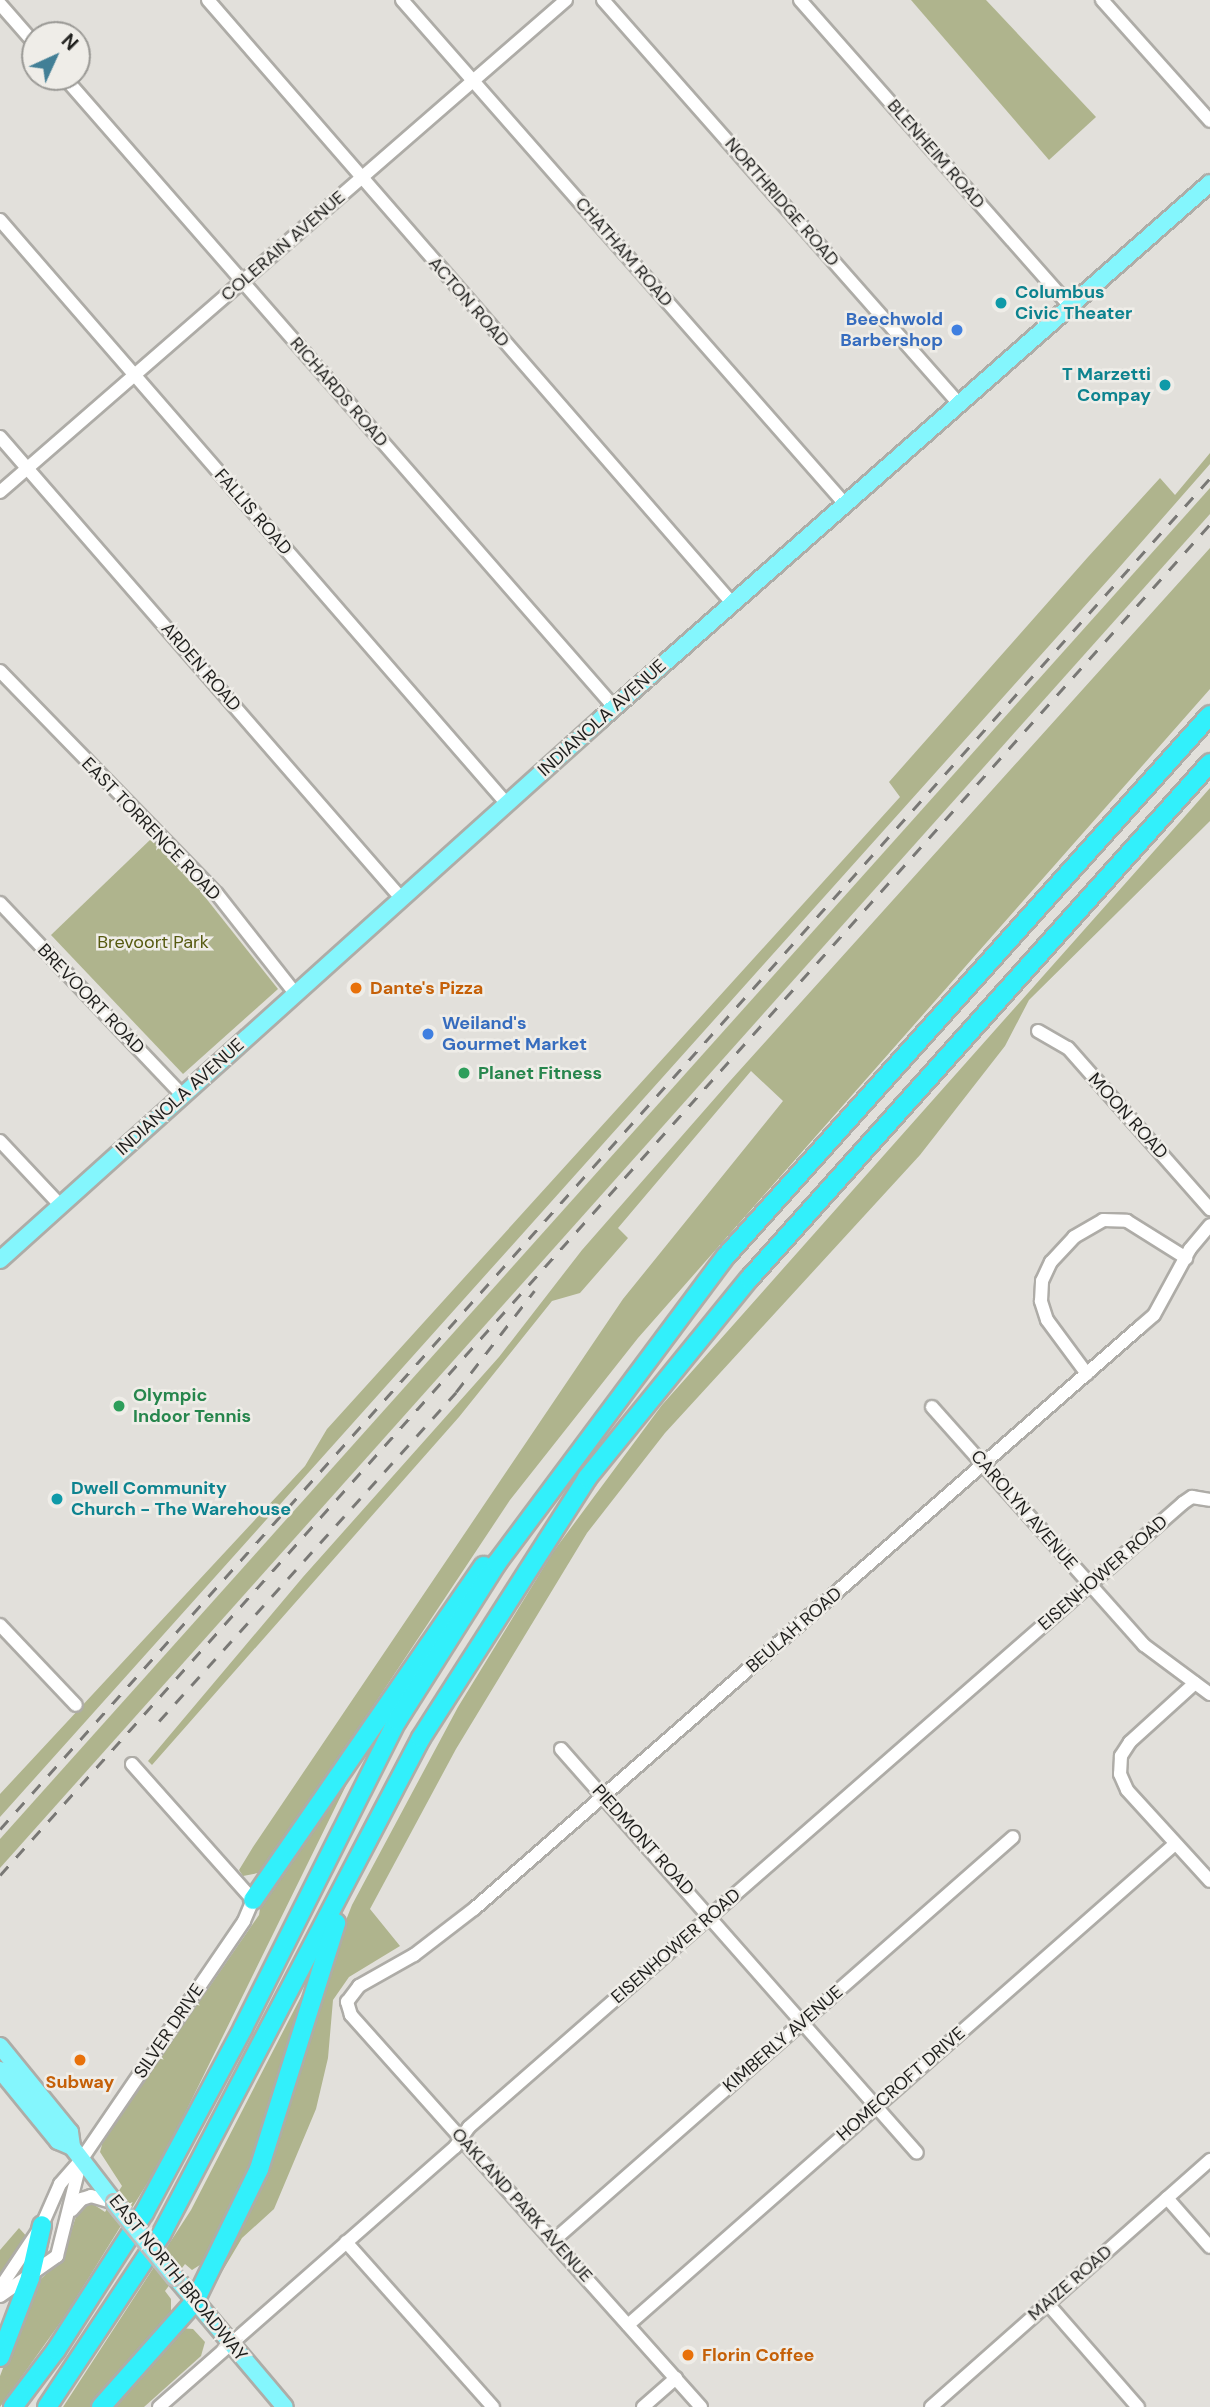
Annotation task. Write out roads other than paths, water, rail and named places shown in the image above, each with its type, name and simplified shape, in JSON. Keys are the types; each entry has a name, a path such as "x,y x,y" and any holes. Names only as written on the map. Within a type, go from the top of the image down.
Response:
{"highway":[{"path":"13,2407 56,2350 144,2213 243,2028 397,1721 497,1563 557,1478 726,1256 1210,715"},
{"path":"47,2407 161,2235 421,1738 587,1478 758,1269 1210,763"},
{"path":"253,1900 445,1616 524,1509 557,1478"},
{"path":"101,2407 195,2301 259,2169 313,1990 367,1842"},
{"path":"0,2357 30,2278 42,2225"}],"main road":[{"name":"INDIANOLA AVENUE","path":"0,1260 506,803 1072,308 1210,183"},
{"name":"EAST NORTH BROADWAY","path":"0,2046 70,2132 77,2153 115,2203 285,2407"},
{"name":"EAST NORTH BROADWAY","path":"0,2070 58,2141 77,2153"}],"street":[{"name":"ACTON ROAD","path":"208,0 732,603"},
{"name":"CHATHAM ROAD","path":"402,0 845,504"},
{"name":"COLERAIN AVENUE","path":"0,492 566,0"},
{"name":"NORTHRIDGE ROAD","path":"603,0 960,405"},
{"name":"BLENHEIM ROAD","path":"800,0 1072,308"},
{"path":"1102,0 1210,121"},
{"path":"0,4 21,28"},
{"name":"RICHARDS ROAD","path":"76,91 614,707"},
{"name":"FALLIS ROAD","path":"0,220 506,803"},
{"name":"ARDEN ROAD","path":"0,436 401,898"},
{"name":"EAST TORRENCE ROAD","path":"0,671 217,894 295,993"},
{"name":"BREVOORT ROAD","path":"0,903 182,1095"},
{"name":"MOON ROAD","path":"1038,1031 1068,1048 1210,1209"},
{"path":"0,1141 60,1205"},
{"path":"1087,1374 1047,1320 1041,1301 1042,1280 1051,1262 1074,1237 1102,1220 1127,1221 1186,1258"},
{"name":"BEULAH ROAD","path":"347,2002 359,1986 414,1955 474,1909 1154,1314 1186,1258 1210,1225"},
{"name":"CAROLYN AVENUE","path":"932,1406 1144,1645 1210,1694"},
{"name":"EISENHOWER ROAD","path":"159,2407 711,1915 1090,1584 1184,1503 1206,1499"},
{"path":"0,1625 76,1705"},
{"path":"1195,1683 1130,1741 1121,1756 1120,1774 1127,1790 1210,1881"},
{"name":"PIEDMONT ROAD","path":"561,1749 711,1915 917,2153"},
{"path":"132,1764 253,1900"},
{"name":"KIMBERLY AVENUE","path":"553,2241 1013,1838"},
{"name":"HOMECROFT DRIVE","path":"628,2325 1175,1843"},
{"name":"SILVER DRIVE","path":"0,2288 42,2225 77,2153 244,1921 253,1900"},
{"name":"OAKLAND PARK AVENUE","path":"347,2002 351,2015 701,2407"},
{"name":"SILVER DRIVE","path":"0,2296 30,2278 57,2256 70,2213 77,2153"},
{"name":"MAIZE ROAD","path":"931,2407 1210,2160"},
{"path":"1167,2198 1210,2247"},
{"path":"70,2213 82,2199 115,2203"},
{"path":"346,2242 493,2407"},
{"path":"1048,2304 1138,2407"},
{"path":"643,2407 676,2378"}],"railway":[{"path":"0,1829 1210,478"},
{"path":"0,1875 1210,524"},
{"path":"159,1721 456,1392 534,1291"}],"place":[{"name":"Columbus Civic Theater","path":"1001,303"},
{"name":"Beechwold Barbershop","path":"957,330"},
{"name":"T Marzetti Compay","path":"1165,385"},
{"name":"Dante's Pizza","path":"356,988"},
{"name":"Weiland's Gourmet Market","path":"428,1034"},
{"name":"Planet Fitness","path":"464,1073"},
{"name":"Olympic Indoor Tennis","path":"119,1406"},
{"name":"Dwell Community Church - The Warehouse","path":"57,1499"},
{"name":"Subway","path":"80,2060"},
{"name":"Florin Coffee","path":"688,2355"}],"park label":[{"name":"Brevoort Park","path":"153,942"}]}
